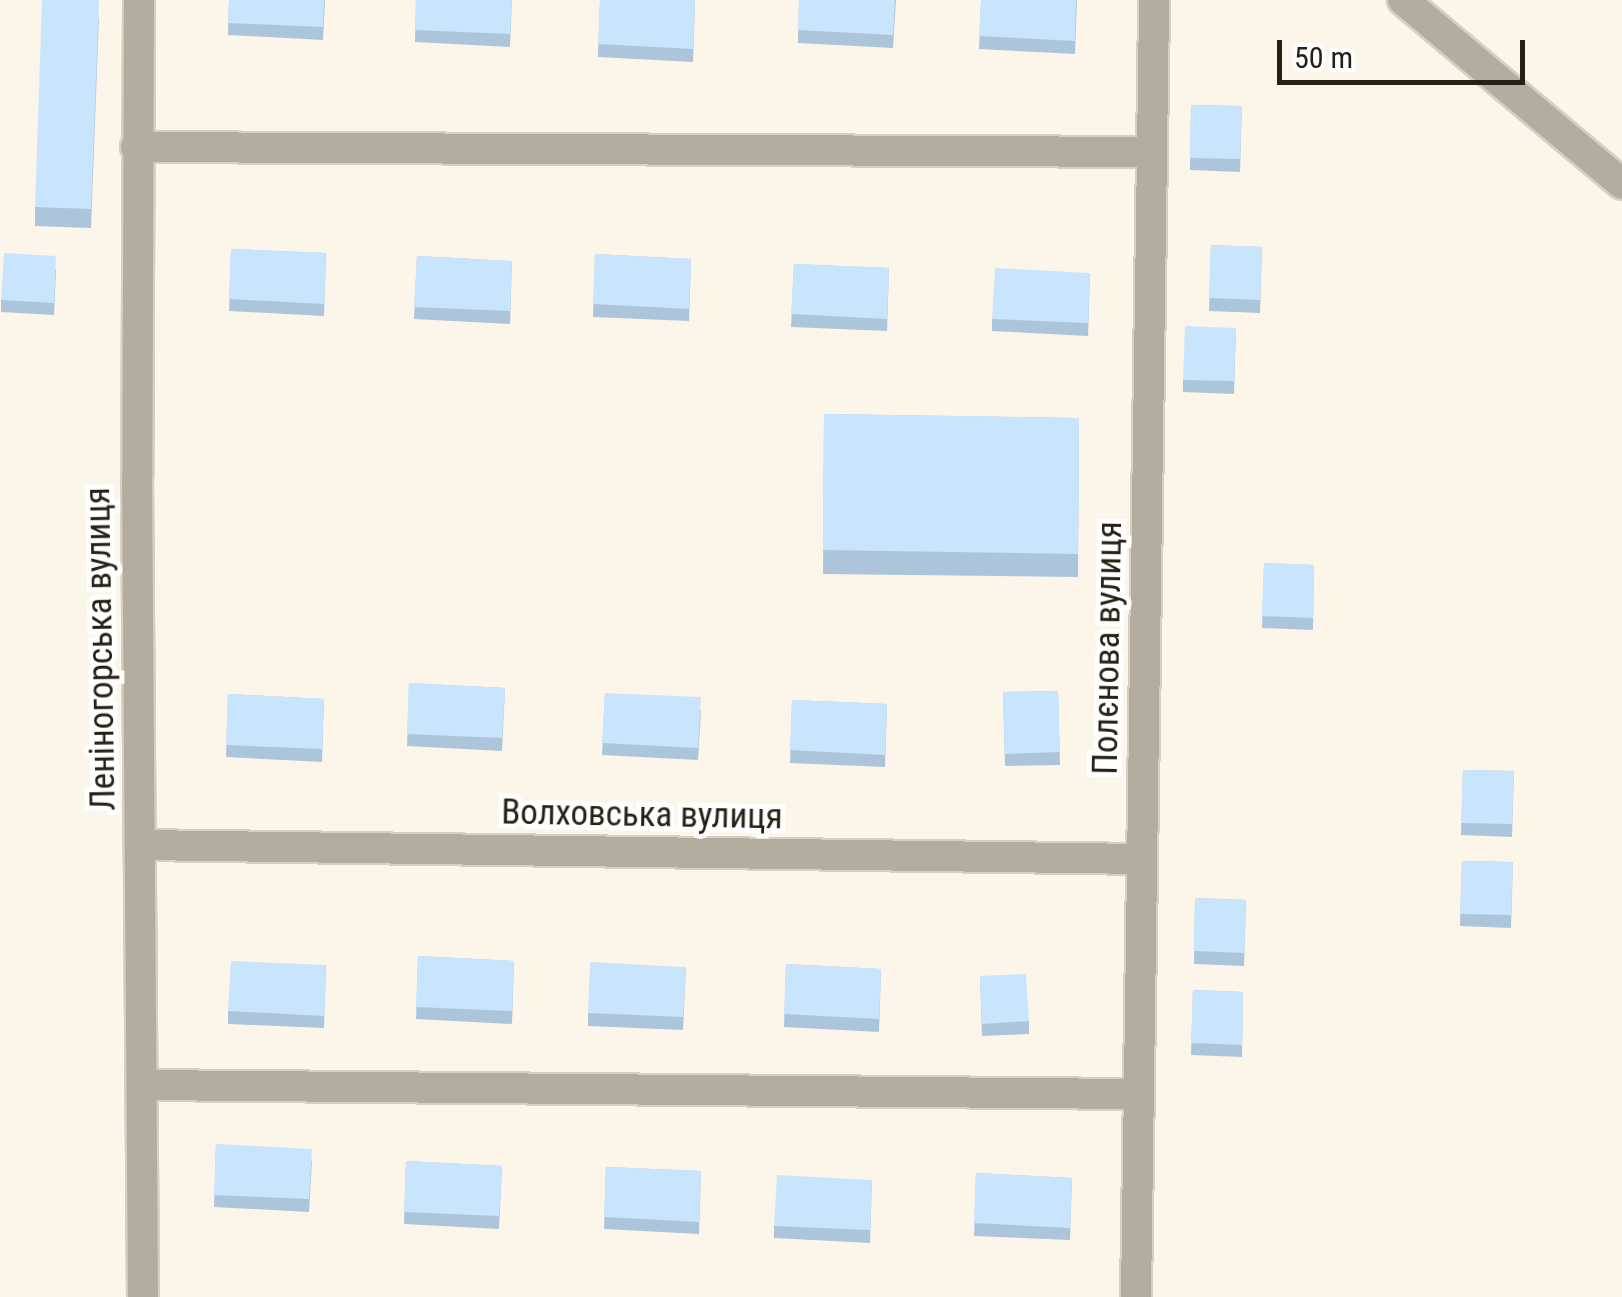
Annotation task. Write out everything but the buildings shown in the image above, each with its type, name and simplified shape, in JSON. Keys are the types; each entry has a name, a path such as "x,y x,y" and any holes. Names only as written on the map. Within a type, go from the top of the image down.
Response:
{"street":[{"name":"Леніногорська вулиця","path":"140,0 136,147 143,1297"},
{"name":"Полєнова вулиця","path":"1136,1297 1154,0"},
{"path":"1403,0 1622,184"},
{"path":"136,147 1152,152"},
{"name":"Волховська вулиця","path":"140,845 1142,859"},
{"path":"142,1085 1139,1094"}]}
